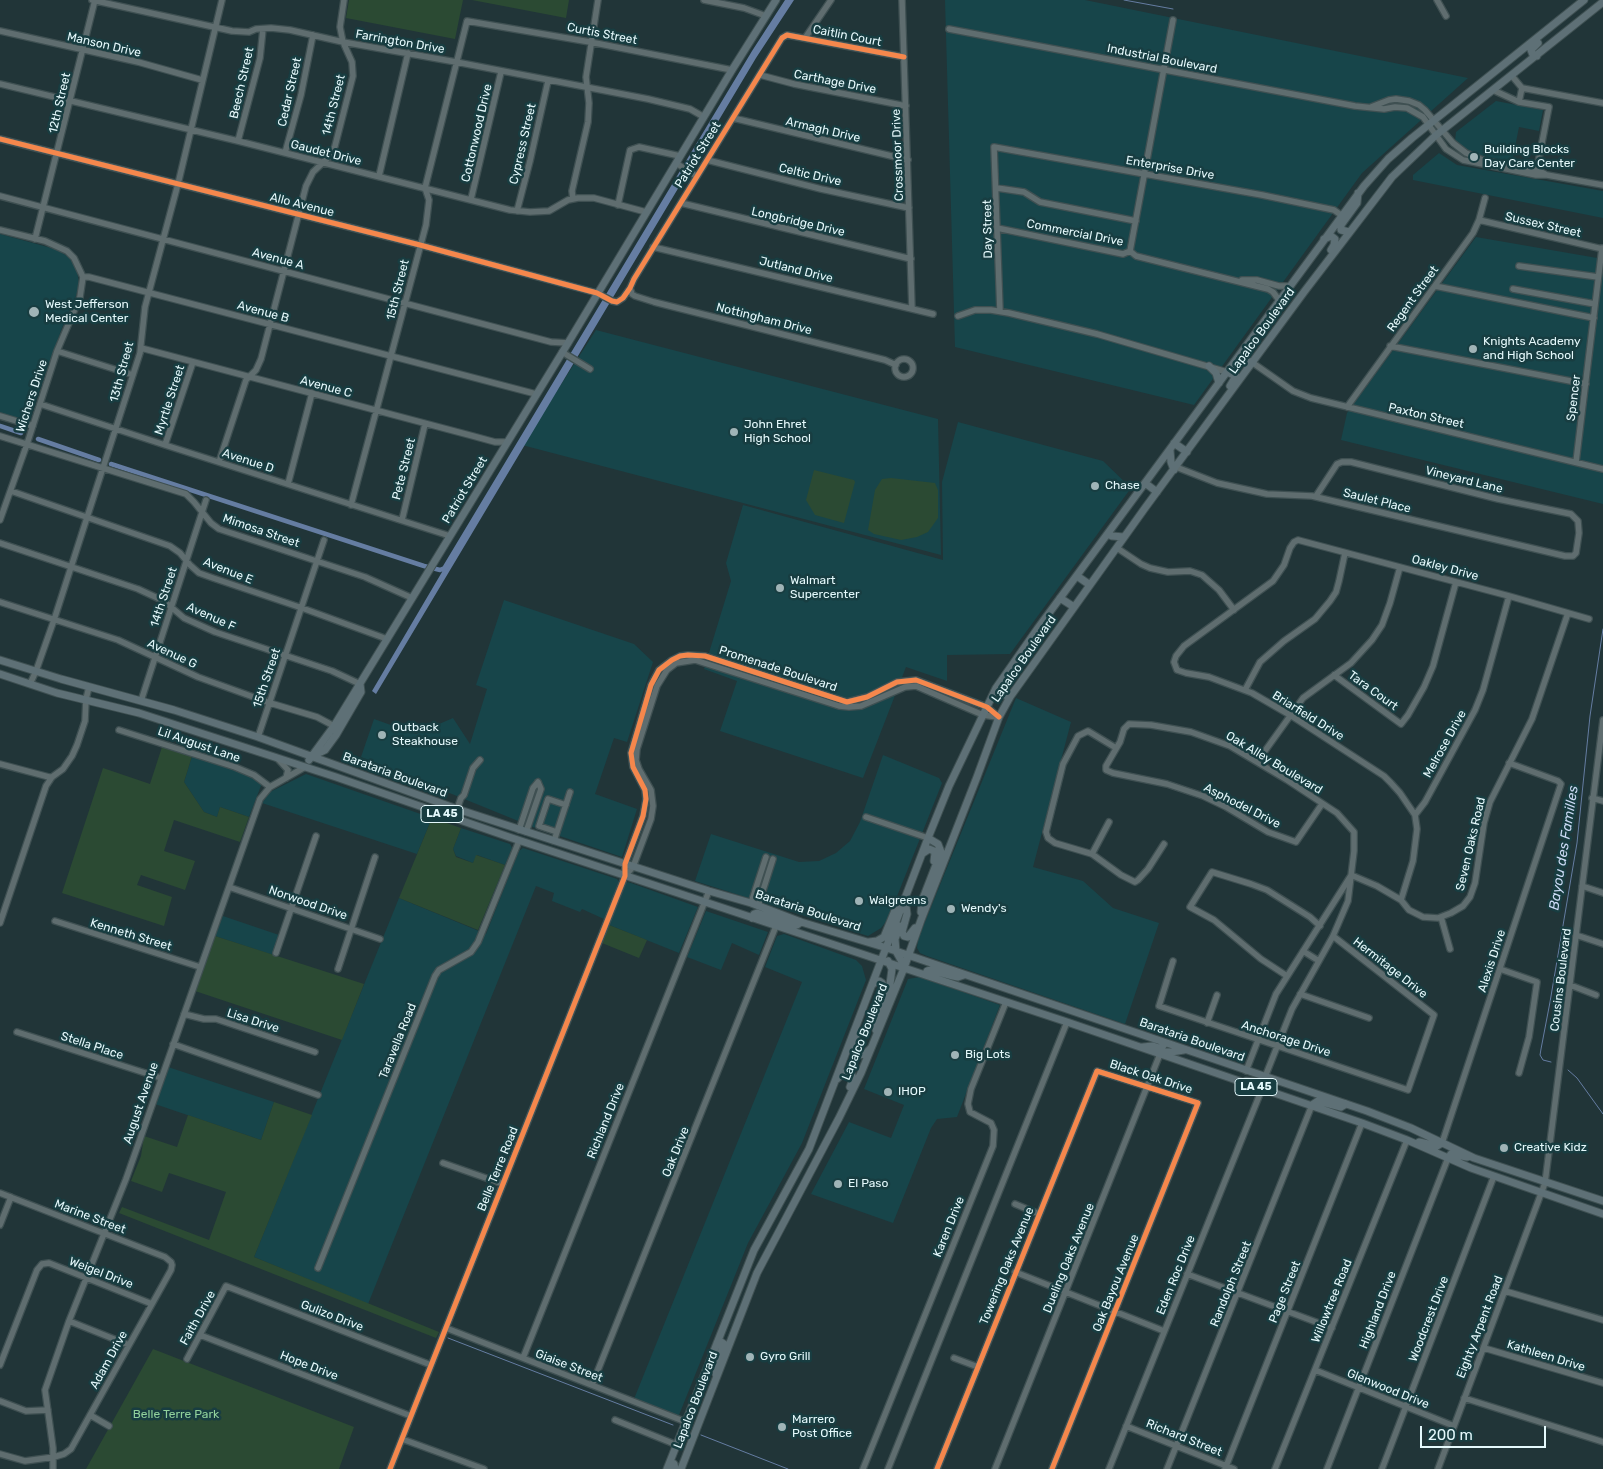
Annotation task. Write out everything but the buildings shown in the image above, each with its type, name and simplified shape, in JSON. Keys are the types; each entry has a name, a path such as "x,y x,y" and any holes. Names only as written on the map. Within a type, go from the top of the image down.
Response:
{"main road":[{"name":"Patriot Street","path":"305,767 334,726 536,394 600,294 646,212 776,0"},
{"name":"Lapalco Boulevard","path":"884,949 949,786 1002,679 1341,215 1358,192 1388,159 1581,1"},
{"name":"Lapalco Boulevard","path":"681,1469 757,1273 854,1089 876,1038 905,968 921,920 969,800 999,717 1010,697 1157,492 1349,232 1392,177 1435,136 1603,2"},
{"path":"1537,56 1533,55 1531,50 1554,30 1562,17"},
{"path":"1481,100 1492,87 1520,65 1522,58 1517,54"},
{"path":"1349,232 1341,230 1341,225 1357,203 1358,192"},
{"path":"1321,270 1326,256 1335,242 1331,236 1324,239"},
{"path":"1234,363 1248,360 1253,363"},
{"path":"1209,366 1216,373 1219,383"},
{"path":"1223,404 1224,394 1236,378 1227,372"},
{"path":"1174,443 1187,452"},
{"path":"1170,450 1171,462 1175,468"},
{"path":"1145,483 1157,492"},
{"path":"1108,534 1124,537"},
{"path":"1077,576 1090,585"},
{"path":"1060,598 1074,607"},
{"name":"Barataria Boulevard","path":"0,660 36,672 174,710 258,737 457,809 884,949 896,951 1346,1104 1411,1128 1474,1158 1603,1201"},
{"name":"Barataria Boulevard","path":"0,674 139,714 305,767 519,841 1054,1017 1140,1048 1362,1122 1494,1176 1603,1214"},
{"path":"1002,679 1002,694 1010,697"},
{"name":"Patriot Street","path":"312,756 325,750 330,744 361,692 360,684"},
{"path":"330,744 328,753 335,765"},
{"path":"509,837 523,831"},
{"path":"519,841 536,835"},
{"path":"815,938 825,937 861,948 866,942 877,941 884,937 898,903 905,900 906,918 902,932 907,937 911,934 921,920 922,901 941,852 938,844 928,838"},
{"path":"922,854 929,848 935,853 929,873 928,886"},
{"path":"741,914 754,905"},
{"path":"905,968 896,951 895,939 906,909"},
{"path":"752,918 757,913 797,925 801,922"},
{"path":"876,1038 877,1017 884,1000 892,969 885,962 884,949"},
{"name":"Lapalco Boulevard","path":"670,1468 692,1406 761,1236 809,1149 872,985 885,962"},
{"path":"926,975 929,970 958,977 964,974"},
{"path":"872,985 876,981 882,983 884,987 884,1000"},
{"path":"996,998 1013,991"},
{"path":"1006,1002 1023,994"},
{"path":"862,1011 854,1050 855,1054 861,1055 872,1046"},
{"path":"1054,1017 1071,1011"},
{"path":"1068,1022 1083,1015"},
{"path":"1140,1048 1154,1046 1158,1048 1162,1047 1165,1043"},
{"path":"1160,1054 1185,1050"},
{"path":"834,1082 842,1073 852,1075 853,1079 839,1118"},
{"path":"1240,1081 1261,1082 1265,1077"},
{"path":"1312,1105 1318,1101 1341,1107 1346,1104"},
{"path":"1409,1140 1437,1146 1442,1143"},
{"path":"1448,1158 1451,1154 1474,1158"},
{"path":"714,1384 717,1364 724,1344 721,1342 717,1343"},
{"path":"686,1458 680,1455 680,1451 687,1432 692,1406"}],"street":[{"name":"Farrington Drive","path":"94,0 162,14 215,28 248,32 271,28 290,30 343,42 456,62 684,107 704,117"},
{"name":"12th Street","path":"35,239 58,154 94,0"},
{"name":"13th Street","path":"30,684 54,620 141,348 143,320 149,293 178,184 222,0"},
{"name":"14th Street","path":"219,462 248,376 256,370 261,359 306,186 313,172 330,155 335,146 353,76 352,62 343,42 340,27 344,0"},
{"path":"573,199 572,191 588,122 589,103 586,77 598,0"},
{"path":"704,0 744,8 766,16"},
{"path":"806,38 831,0"},
{"name":"Crossmoor Drive","path":"902,0 912,309"},
{"path":"1437,0 1446,16"},
{"path":"1130,251 1173,20"},
{"name":"Curtis Street","path":"467,21 590,42 732,70"},
{"name":"15th Street","path":"351,505 420,245 429,200 425,188 467,21"},
{"name":"Beech Street","path":"238,141 260,58 263,29"},
{"name":"Industrial Boulevard","path":"949,29 1355,106 1371,107 1389,100 1404,100 1419,105 1432,123 1457,147 1471,156 1536,173"},
{"name":"Manson Drive","path":"0,30 138,62 202,80"},
{"name":"Cedar Street","path":"285,153 301,95 313,35"},
{"name":"Caitlin Court","path":"787,35 904,57"},
{"name":"Patriot Street","path":"630,288 681,203 694,174 707,160 782,38 787,35"},
{"path":"379,176 408,53"},
{"name":"Cottonwood Drive","path":"471,199 501,72"},
{"name":"Carthage Drive","path":"760,75 794,84 906,106"},
{"path":"1512,76 1522,88 1603,103"},
{"name":"Cypress Street","path":"517,211 548,81"},
{"name":"Gaudet Drive","path":"0,84 190,129 517,211 549,211 573,199 594,198 646,212"},
{"path":"1519,102 1522,88"},
{"path":"1494,90 1519,102 1549,107 1536,173 1603,185"},
{"name":"Armagh Drive","path":"733,118 908,160"},
{"name":"Industrial Boulevard","path":"1432,123 1435,136 1450,153 1463,160 1536,173"},
{"name":"Allo Avenue","path":"0,139 420,245 600,294 612,301 617,302 623,298 630,288"},
{"path":"618,205 630,150 639,147 678,161 694,174"},
{"name":"Enterprise Drive","path":"994,147 1266,196 1334,210 1341,215"},
{"name":"Day Street","path":"994,147 1000,311"},
{"name":"Celtic Drive","path":"707,160 821,189 909,208"},
{"path":"997,188 1024,192 1040,202 1136,221"},
{"name":"Avenue A","path":"0,196 552,342 568,344"},
{"name":"Regent Street","path":"1347,407 1473,233 1486,198"},
{"name":"Longbridge Drive","path":"681,203 911,259"},
{"name":"Sussex Street","path":"1479,220 1602,249"},
{"name":"Commercial Drive","path":"997,228 1123,254 1130,251 1136,256 1235,280 1273,292 1279,300"},
{"path":"0,230 59,246 68,251 74,258 83,277"},
{"name":"Jutland Drive","path":"653,247 933,314"},
{"name":"Spencer","path":"1576,462 1602,249"},
{"path":"1519,266 1598,277"},
{"name":"Avenue B","path":"83,277 89,277 536,394"},
{"name":"Wichers Drive","path":"0,520 57,351 80,297 83,277"},
{"name":"Commercial Drive","path":"1235,280 1257,280 1279,286 1289,286"},
{"path":"1435,286 1594,318"},
{"name":"Nottingham Drive","path":"630,288 635,296 654,302 885,360 896,365"},
{"path":"1514,289 1595,304"},
{"path":"958,316 975,310 1000,311 1097,334 1227,372"},
{"path":"552,342 563,354 590,368"},
{"path":"1390,346 1586,384"},
{"name":"Avenue C","path":"141,348 495,442 507,442"},
{"path":"57,351 133,375"},
{"name":"Myrtle Street","path":"165,445 193,362"},
{"name":"Paxton Street","path":"1253,363 1292,391 1310,398 1603,469"},
{"path":"288,484 312,393"},
{"name":"Avenue D","path":"40,404 450,536"},
{"path":"0,416 33,426"},
{"name":"Pete Street","path":"402,520 425,424"},
{"name":"Mimosa Street","path":"0,436 186,494 219,529 365,577 412,598"},
{"name":"Vineyard Lane","path":"1316,496 1337,464 1351,462 1498,499 1571,514 1578,521 1579,533 1574,556"},
{"name":"Saulet Place","path":"1175,468 1217,483 1267,494 1316,496 1565,556 1574,556"},
{"name":"Avenue E","path":"11,491 170,546 180,553 199,573 206,576 387,639"},
{"name":"14th Street","path":"141,701 206,500"},
{"name":"15th Street","path":"258,737 324,540"},
{"name":"Oakley Drive","path":"1234,610 1273,580 1284,565 1290,548 1298,540 1589,619"},
{"name":"Avenue F","path":"0,543 138,589 164,601 184,618 215,632 332,671 360,684"},
{"path":"1117,548 1150,568 1168,572 1190,571 1202,575 1220,590 1234,610"},
{"path":"1244,690 1260,662 1284,641 1315,619 1330,601 1336,592 1345,552"},
{"path":"1257,762 1303,698 1351,663 1372,640 1382,625 1400,567"},
{"name":"Tara Court","path":"1334,675 1401,724 1408,716 1424,687 1433,666 1456,582"},
{"name":"Melrose Drive","path":"1415,816 1425,802 1475,710 1483,690 1509,596"},
{"name":"Avenue G","path":"0,602 118,640 198,677 270,703 317,717 334,726"},
{"name":"Briarfield Drive","path":"1234,610 1184,646 1174,662 1177,670 1209,677 1244,690 1290,714 1384,776 1400,793 1415,816"},
{"name":"Seven Oaks Road","path":"1441,917 1463,906 1470,897 1475,883 1484,823 1490,802 1532,719 1568,613"},
{"name":"Promenade Boulevard","path":"625,864 643,816 646,799 645,790 633,767 632,744 654,677 662,666 672,660 688,655 705,656 847,702 867,697 897,682 916,680 986,708 999,717"},
{"name":"Promenade Boulevard","path":"634,867 651,819 653,806 651,790 636,760 637,749 657,686 667,670 676,663 696,660 839,706 849,707 860,706 904,687 916,686 983,715 999,717"},
{"path":"0,923 1,915 46,786 72,756 77,745 85,722 86,699 89,687"},
{"name":"Cousins Boulevard","path":"1542,1193 1545,1183 1592,798 1601,750 1603,720"},
{"name":"Oak Alley Boulevard","path":"1116,748 1126,726 1129,724 1151,725 1207,736 1230,746 1337,813 1354,832 1354,852 1348,901 1333,936 1300,994 1276,1046 1265,1077"},
{"name":"Lil August Lane","path":"120,730 235,767 254,775 270,787"},
{"path":"1116,748 1088,731 1081,734 1073,744 1063,764 1046,832 1048,838 1055,843 1092,854 1121,875 1135,882 1148,869 1164,844"},
{"name":"Asphodel Drive","path":"1116,748 1106,770 1166,784 1204,796 1268,832 1296,842 1322,804"},
{"path":"277,758 288,770 286,778"},
{"path":"457,809 461,798 464,796 473,768 480,760"},
{"name":"Alexis Drive","path":"1442,1143 1561,784 1558,781 1509,763"},
{"path":"2,764 14,769 52,777"},
{"name":"August Avenue","path":"54,1469 45,1390 69,1322 126,1178 260,799 270,787 305,767"},
{"path":"538,782 541,789 523,831 533,788 538,782"},
{"path":"554,840 570,792"},
{"path":"1592,798 1603,802"},
{"path":"557,832 539,826 548,799 566,805"},
{"path":"1401,900 1417,843 1415,816"},
{"path":"866,817 928,838"},
{"path":"1092,854 1110,822"},
{"path":"276,953 316,836"},
{"name":"Taravella Road","path":"318,1268 435,976 439,970 471,952 478,942 519,841"},
{"path":"338,970 375,857"},
{"path":"754,905 766,857"},
{"path":"754,905 773,859"},
{"path":"625,864 625,876"},
{"path":"625,876 634,867"},
{"path":"1287,976 1261,959 1214,920 1190,907 1212,872 1267,890 1310,917 1320,926"},
{"path":"1351,875 1377,886 1401,900 1409,910 1422,917 1441,917 1450,949"},
{"name":"Oak Alley Boulevard","path":"1246,1070 1276,994 1351,875"},
{"name":"Belle Terre Road","path":"390,1469 625,876"},
{"path":"1582,886 1603,893"},
{"name":"Norwood Drive","path":"229,887 380,939"},
{"name":"Richland Drive","path":"522,1358 709,892"},
{"path":"1333,904 1344,912"},
{"name":"Kenneth Street","path":"55,922 200,968"},
{"name":"Oak Drive","path":"592,1385 776,926"},
{"path":"1576,935 1603,944"},
{"name":"Hermitage Drive","path":"1333,936 1434,1015 1408,1090"},
{"path":"1303,951 1319,961"},
{"name":"Anchorage Drive","path":"1174,961 1158,1006 1408,1090"},
{"path":"1500,969 1537,982 1529,1038 1519,1072"},
{"path":"1570,985 1596,995"},
{"path":"1300,994 1369,1018"},
{"path":"1208,1023 1217,995"},
{"name":"Karen Drive","path":"863,1469 992,1146 994,1130 990,1123 970,1112 968,1104 971,1089 1006,1002"},
{"name":"Lisa Drive","path":"184,1014 204,1019 216,1019 315,1052"},
{"path":"888,1469 1068,1022"},
{"name":"Stella Place","path":"17,1032 160,1078"},
{"path":"173,1044 318,1094"},
{"name":"Dueling Oaks Avenue","path":"995,1469 1160,1054"},
{"name":"Black Oak Drive","path":"1097,1071 1198,1103"},
{"name":"Towering Oaks Avenue","path":"937,1469 1097,1071"},
{"name":"Eden Roc Drive","path":"1109,1469 1262,1089"},
{"name":"Oak Bayou Avenue","path":"1052,1469 1198,1103"},
{"name":"Randolph Street","path":"1167,1469 1312,1105"},
{"name":"Page Street","path":"1226,1468 1362,1122"},
{"name":"Willowtree Road","path":"1275,1469 1409,1140"},
{"name":"Highland Drive","path":"1327,1469 1448,1158"},
{"path":"443,1163 503,1184"},
{"name":"Woodcrest Drive","path":"1382,1469 1494,1176"},
{"name":"Marine Street","path":"0,1193 165,1257 171,1262"},
{"name":"Eighty Arpent Road","path":"1438,1469 1542,1193"},
{"path":"0,1225 11,1197"},
{"path":"1015,1204 1039,1214"},
{"name":"Adam Drive","path":"54,1457 64,1454 71,1449 171,1270 171,1262"},
{"name":"Weigel Drive","path":"0,1365 37,1270 42,1264 49,1264 87,1277 152,1304"},
{"path":"1015,1272 1164,1331"},
{"path":"1188,1274 1332,1328"},
{"name":"Faith Drive","path":"186,1359 226,1286"},
{"name":"Gulizo Drive","path":"226,1286 431,1365"},
{"path":"1505,1291 1603,1320"},
{"path":"69,1322 129,1345"},
{"name":"Giaise Street","path":"446,1328 686,1422"},
{"name":"Hope Drive","path":"200,1335 410,1416"},
{"name":"Kathleen Drive","path":"1484,1348 1603,1383"},
{"path":"954,1358 978,1367"},
{"name":"Glenwood Drive","path":"1315,1370 1454,1426"},
{"path":"1464,1398 1603,1442"},
{"path":"0,1401 30,1412 48,1410"},
{"path":"90,1415 109,1426"},
{"path":"615,1420 677,1445"},
{"name":"Richard Street","path":"1126,1426 1226,1468 1234,1469"},
{"path":"402,1438 484,1469"},
{"path":"0,1454 25,1461 54,1457"}],"shaded area":[{"path":"785,0 794,0 756,58 376,694 372,691 442,572 443,566 752,51"},
{"path":"945,0 1085,0 1468,78 1362,173 1194,405 955,347"},
{"path":"1496,101 1543,110 1539,131 1519,127 1512,162 1474,154 1455,141 1456,132"},
{"path":"1439,153 1457,165 1603,191 1603,218 1413,180 1413,175"},
{"name":"West Jefferson Medical Center","path":"0,234 55,249 69,257 77,270 79,284 76,296 27,422 0,413"},
{"path":"1476,237 1603,259 1603,504 1341,440 1347,413"},
{"name":"John Ehret High School","path":"596,330 938,419 941,555 522,445"},
{"path":"958,422 1103,461 1131,488 1010,654 947,655 947,681 906,667 863,778 720,731 737,681 704,669 731,581 726,563 743,505 943,560 942,482"},
{"path":"504,600 634,644 653,662 627,742 614,738 595,794 637,809 622,857 533,827 361,757 374,719 416,734 453,718 470,744 487,689 476,685"},
{"path":"1016,698 1071,722 1033,867 1083,881 1113,908 1159,923 1125,1024 927,956 920,953 917,948 918,939"},
{"path":"883,755 939,778 942,783 888,919 881,928 868,936 695,881 711,834 799,862 819,861 836,853 850,841 860,822"},
{"path":"192,756 224,765 262,783 249,817 220,807 217,817 204,812 184,782"},
{"path":"306,774 432,818 417,854 262,803 270,792"},
{"path":"461,828 510,844 512,848 505,865 477,855 473,863 456,856 453,849"},
{"path":"523,848 617,879 619,882 604,919 582,909 580,912 552,901 554,893 536,886 368,1304 254,1257 399,898 486,934 519,851"},
{"path":"628,882 698,907 679,953 609,925"},
{"path":"706,911 768,932 759,955 732,943 721,970 687,957"},
{"path":"223,916 279,935 273,955 215,936"},
{"path":"784,934 856,960 862,966 866,980 802,1143 748,1243 679,1415 677,1415 634,1399 802,982 765,967 777,936"},
{"path":"920,977 1000,1005 957,1117 937,1119 931,1128 893,1223 811,1194 849,1122 891,1138 904,1105 864,1089 908,979"},
{"path":"168,1067 274,1102 261,1140 155,1104"}],"green space":[{"path":"349,0 463,0 455,39 346,18"},
{"path":"472,0 569,0 566,18"},
{"path":"814,470 854,480 844,523 815,515 806,500"},
{"path":"891,478 935,483 938,490 938,518 928,532 917,537 901,540 874,534 868,530 875,490 882,479"},
{"path":"162,747 192,756 184,782 204,812 217,817 220,807 249,817 240,842 174,820 164,851 195,861 185,890 141,875 137,885 172,897 164,926 62,893 103,768 150,784"},
{"path":"432,818 461,828 453,849 456,857 473,863 476,855 505,865 478,930 399,898"},
{"path":"609,925 647,940 639,958 602,943"},
{"path":"215,936 364,984 342,1040 195,991"},
{"path":"274,1102 312,1115 254,1257 439,1332 436,1338 119,1213 122,1207 209,1240 226,1192 169,1173 162,1192 131,1181 141,1156 144,1136 177,1147 188,1115 261,1140"},
{"name":"Belle Terre Park","path":"153,1349 354,1427 339,1469 86,1469"}],"waterway":[{"path":"1124,0 1173,9"},
{"path":"0,426 21,433"},
{"path":"38,439 99,460"},
{"path":"111,464 424,566 440,570 447,567"},
{"name":"Bayou des Familles","path":"1551,1062 1543,1060 1540,1055 1577,843 1590,716 1603,629"},
{"name":"Bayou des Familles","path":"1568,1070 1577,1078 1603,1114"},
{"path":"448,1338 673,1425"},
{"path":"701,1435 788,1469"}],"cycle path":[{"path":"0,139 420,245 597,293 617,302 623,298 630,288 782,38 787,35 904,57"},
{"path":"390,1469 625,876 625,864 643,816 646,799 645,790 633,767 631,753 651,685 659,670 680,656 705,656 847,702 867,697 897,682 916,680 987,707 999,717"},
{"path":"937,1469 1097,1071 1198,1103 1052,1469"}],"place":[{"name":"Building Blocks Day Care Center","path":"1474,157"},
{"name":"West Jefferson Medical Center","path":"34,312"},
{"name":"Knights Academy and High School","path":"1473,349"},
{"name":"John Ehret High School","path":"734,432"},
{"name":"Chase","path":"1095,486"},
{"name":"Walmart Supercenter","path":"780,588"},
{"name":"Outback Steakhouse","path":"382,735"},
{"name":"Walgreens","path":"859,901"},
{"name":"Wendy's","path":"951,909"},
{"name":"Big Lots","path":"955,1055"},
{"name":"IHOP","path":"888,1092"},
{"name":"Creative Kidz","path":"1504,1148"},
{"name":"El Paso","path":"838,1184"},
{"name":"Gyro Grill","path":"750,1357"},
{"name":"Marrero Post Office","path":"782,1427"}]}
